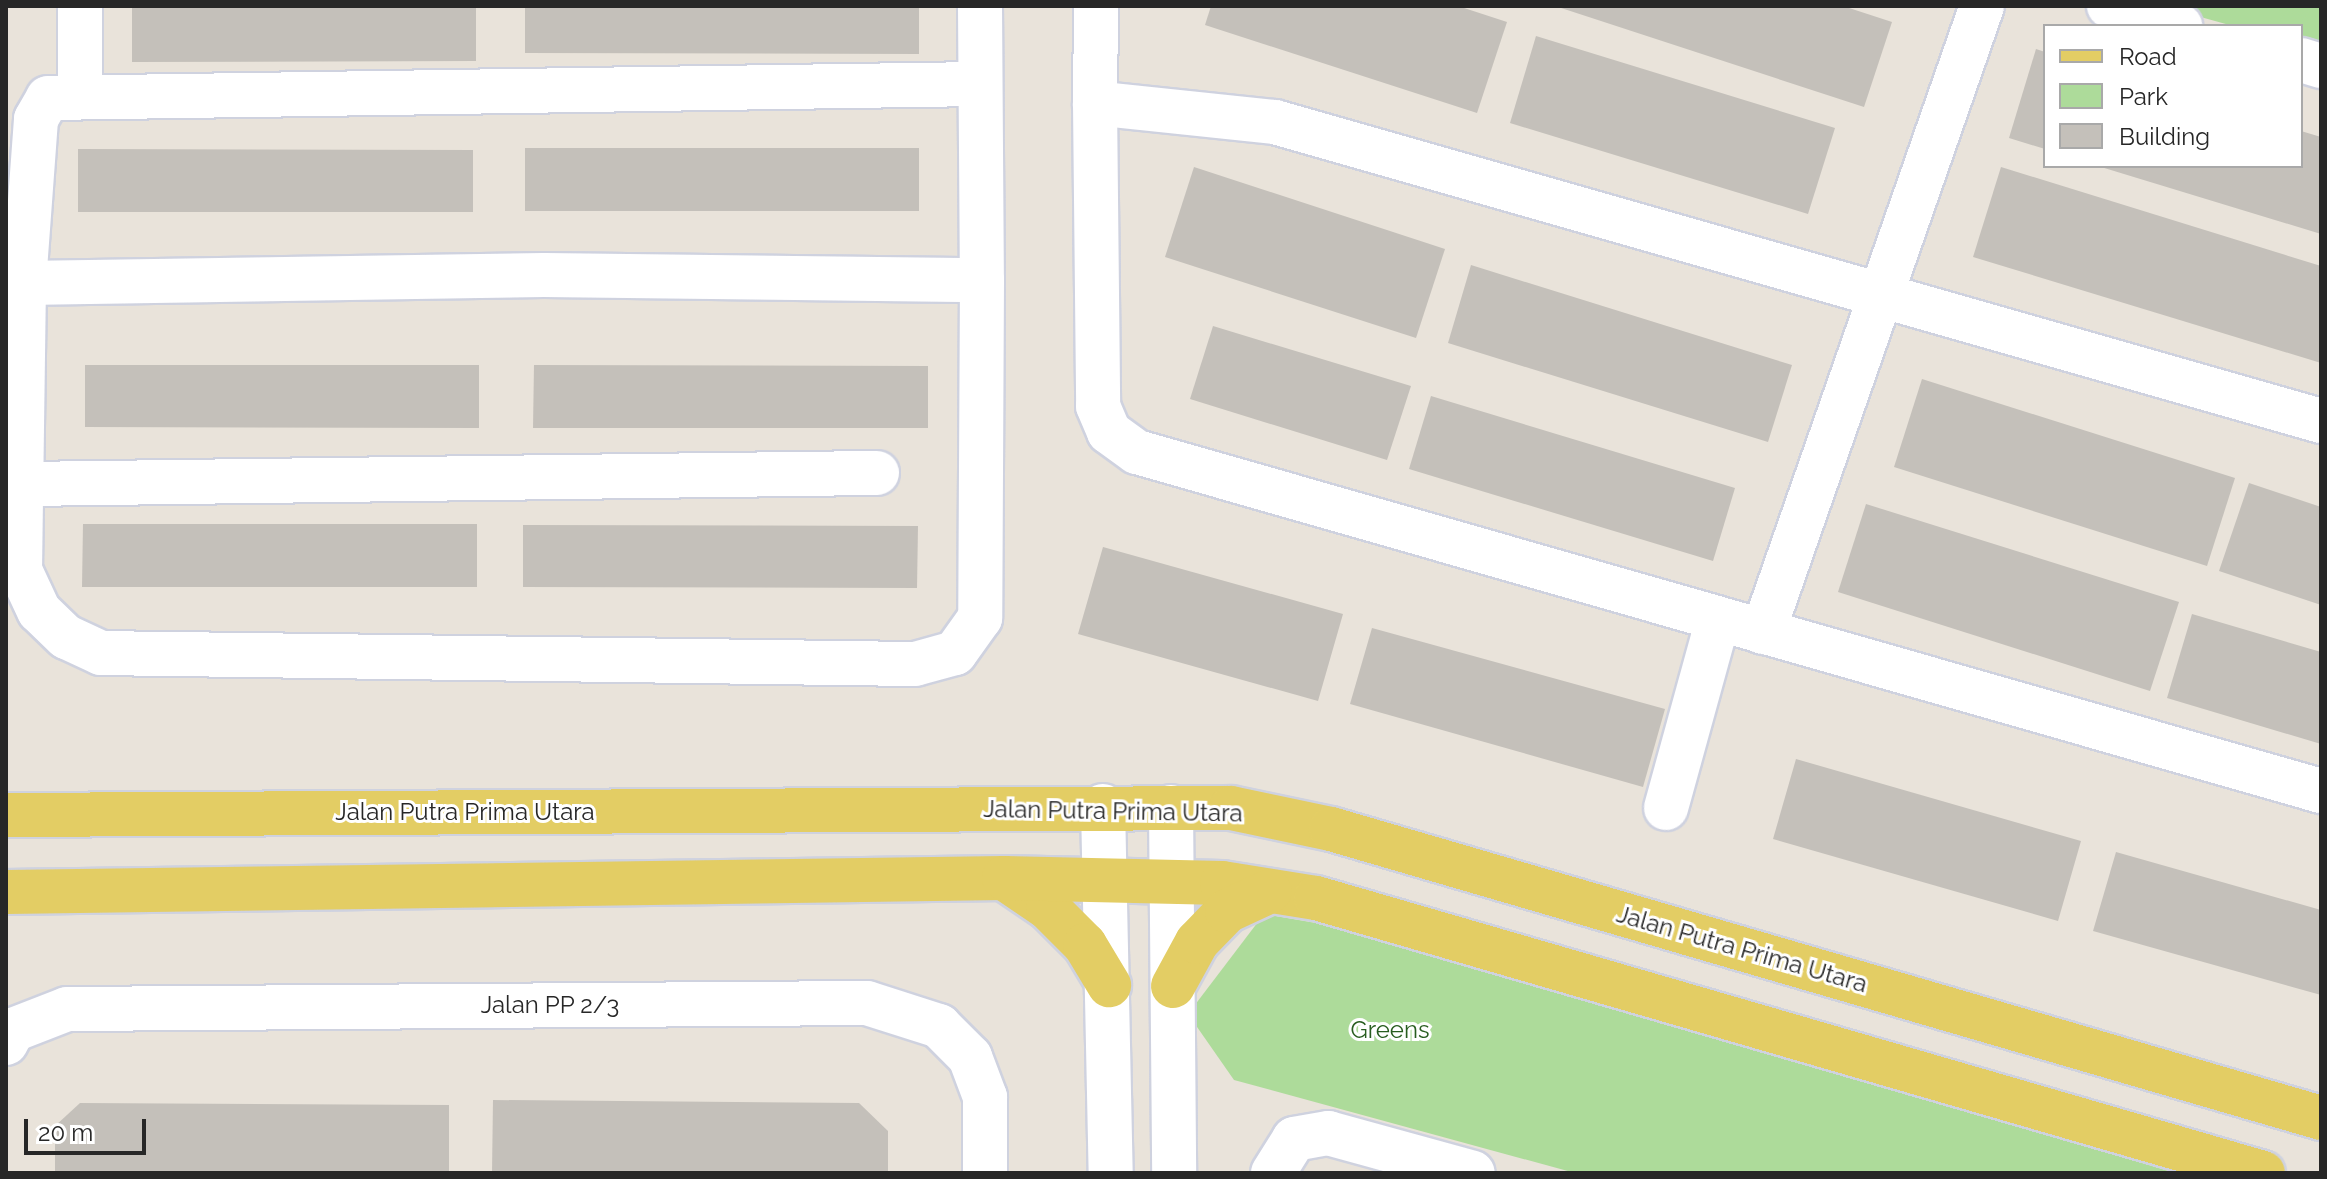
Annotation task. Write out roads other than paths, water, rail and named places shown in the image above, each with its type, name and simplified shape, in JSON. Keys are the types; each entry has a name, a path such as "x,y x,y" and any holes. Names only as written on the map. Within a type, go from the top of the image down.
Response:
{"main road":[{"name":"Jalan Putra Prima Utara","path":"6,815 1103,806 1231,808 1331,829 2321,1118"},
{"path":"1004,878 1066,926 1109,985"},
{"path":"6,892 1004,878 1170,880 1270,891 1316,898 2263,1173"},
{"path":"1173,986 1197,942 1227,911 1270,891"}],"street":[{"path":"80,6 80,97"},
{"path":"980,6 982,280 980,618 955,653 915,664 101,653 66,637 39,611 20,570 24,283 36,119 48,98 980,84"},
{"path":"1096,6 1098,406 1109,432 1137,452 2321,791"},
{"path":"1763,632 1982,6"},
{"path":"2109,6 2173,24"},
{"path":"1095,103 1275,122 2321,421"},
{"path":"24,283 544,275 982,280"},
{"path":"22,484 877,473"},
{"path":"1666,808 1718,619"},
{"path":"1103,806 1111,1173"},
{"path":"1171,807 1174,1173"},
{"name":"Jalan PP 2/3","path":"6,1043 13,1030 67,1009 867,1003 939,1026 970,1057 985,1097 985,1173"},
{"path":"1273,1173 1294,1139 1328,1133 1473,1173"}],"park label":[{"name":"Greens","path":"1390,1030"}]}
